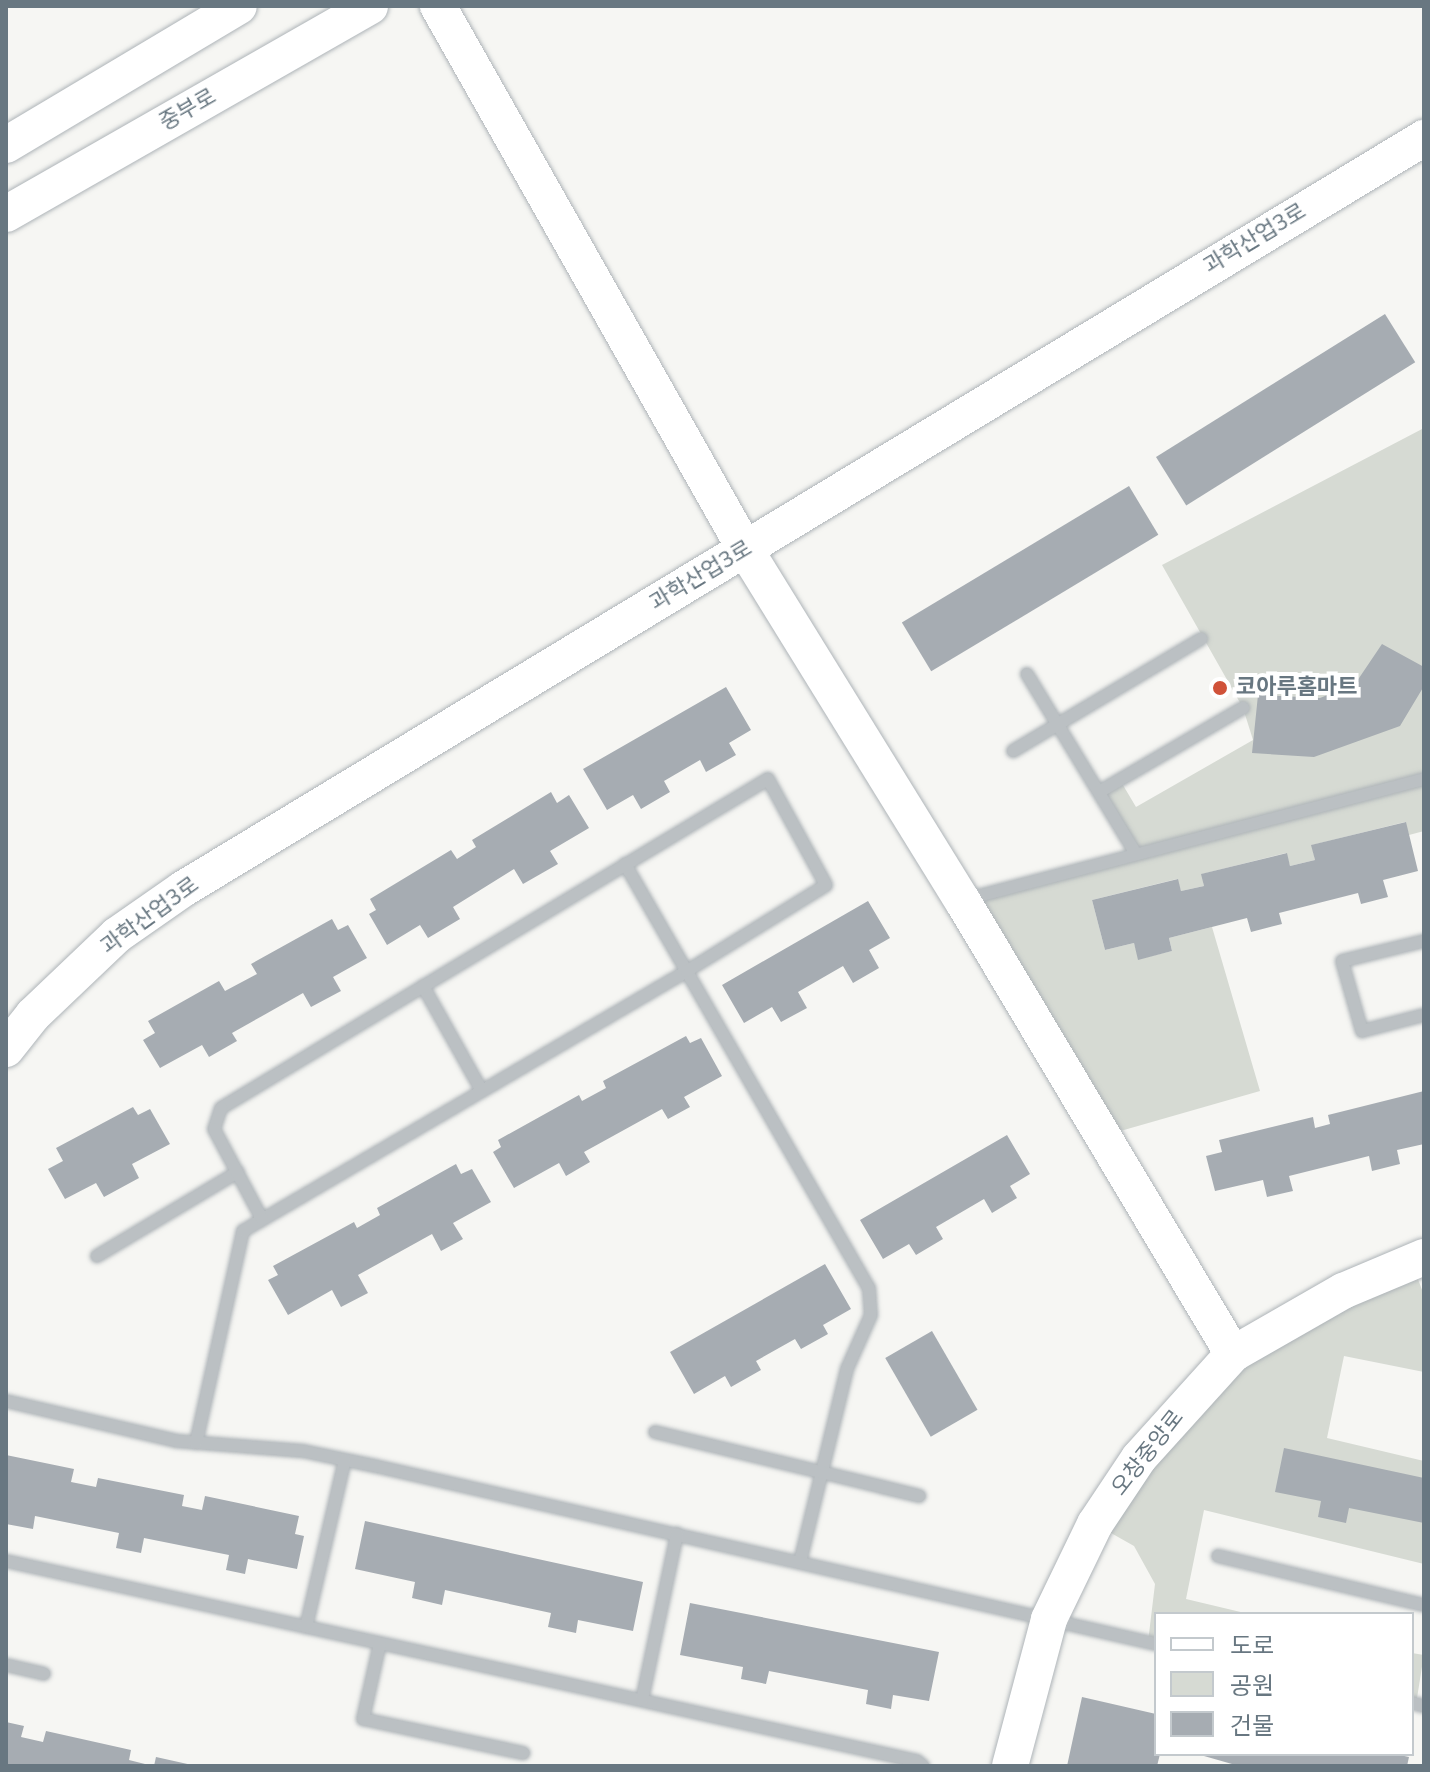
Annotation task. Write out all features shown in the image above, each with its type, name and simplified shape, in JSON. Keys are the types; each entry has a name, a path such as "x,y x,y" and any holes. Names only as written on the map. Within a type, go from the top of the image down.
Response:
{"street":[{"path":"6,145 239,6"},
{"name":"중부로","path":"6,214 370,6"},
{"path":"438,6 745,549 962,900 1233,1354"},
{"name":"과학산업3로","path":"6,1049 33,1015 117,935 183,889 1424,138"},
{"name":"오창중앙로","path":"1010,1766 1049,1619 1095,1524 1139,1458 1233,1354 1343,1291 1424,1257"}],"lane":[{"path":"1013,751 1056,722 1201,639"},
{"path":"1027,674 1136,854"},
{"path":"1099,792 1243,708"},
{"path":"196,1443 243,1231 687,971 826,885 768,779 221,1108 214,1129 262,1219"},
{"path":"962,900 1424,779"},
{"path":"625,864 869,1288 871,1315 847,1369 800,1562"},
{"path":"1424,941 1342,961 1362,1031 1424,1015"},
{"path":"423,986 482,1091"},
{"path":"97,1256 238,1172"},
{"path":"6,1401 176,1441 303,1451 1154,1644"},
{"path":"655,1432 919,1496"},
{"path":"306,1627 345,1460"},
{"path":"642,1700 677,1534"},
{"path":"1218,1556 1424,1605"},
{"path":"6,1561 917,1761 923,1766"},
{"path":"380,1643 363,1719 523,1753"},
{"path":"6,1665 44,1674"}],"green space":[{"path":"1424,428 1424,831 1409,835 1405,822 1312,845 1315,860 1290,866 1286,853 1202,874 1204,886 1181,891 1177,879 1092,900 1105,950 1134,943 1139,959 1172,951 1169,938 1212,927 1260,1091 1103,1136 962,900 1136,855 1099,792 1120,780 1136,807 1253,740 1243,708 1162,565"},
{"path":"1411,1261 1424,1295 1424,1372 1344,1356 1327,1438 1424,1461 1424,1564 1204,1510 1186,1599 1241,1612 1154,1612 1154,1644 1148,1642 1155,1584 1134,1546 1095,1524 1233,1354"},
{"path":"1414,1653 1424,1655 1416,1704 1414,1704"}],"building":[{"path":"1385,314 1415,362 1186,505 1156,457"},
{"path":"1129,486 1158,535 931,671 902,622"},
{"path":"1382,644 1424,667 1424,686 1400,726 1314,757 1252,753 1258,695 1320,698 1355,684"},
{"path":"726,687 751,730 729,743 736,755 706,772 700,760 664,781 670,792 641,809 633,795 607,810 583,769"},
{"path":"551,792 557,803 569,795 589,828 550,851 558,864 523,884 514,869 453,907 460,919 428,938 420,925 387,945 369,914 376,910 370,899 451,850 457,859 476,847 472,840"},
{"path":"1406,822 1418,871 1383,880 1388,897 1361,904 1358,893 1279,913 1282,924 1251,932 1247,918 1169,938 1172,951 1138,960 1134,943 1105,950 1092,900 1178,879 1181,891 1204,886 1201,874 1287,853 1290,866 1315,860 1311,845"},
{"path":"868,901 890,938 869,950 879,968 853,983 843,966 798,992 807,1008 781,1022 772,1007 744,1023 722,985"},
{"path":"332,919 338,930 348,925 367,958 333,977 341,991 311,1007 303,993 232,1033 237,1041 209,1057 202,1045 160,1068 143,1040 155,1033 148,1021 219,981 225,991 257,974 251,964"},
{"path":"686,1036 690,1043 701,1038 722,1076 684,1097 690,1107 668,1119 662,1109 584,1152 590,1162 566,1176 559,1163 514,1188 493,1152 501,1147 498,1140 579,1095 582,1101 606,1088 603,1081"},
{"path":"1424,1091 1424,1144 1397,1150 1400,1164 1372,1171 1369,1156 1289,1176 1293,1191 1267,1197 1263,1180 1215,1191 1206,1156 1222,1152 1219,1140 1313,1117 1315,1128 1330,1124 1328,1115"},
{"path":"133,1107 138,1115 150,1109 170,1144 132,1164 139,1178 104,1197 96,1183 65,1199 48,1169 63,1161 56,1148"},
{"path":"1007,1135 1030,1174 1010,1186 1017,1198 992,1213 984,1199 936,1227 943,1239 916,1255 909,1244 883,1259 860,1220"},
{"path":"456,1164 461,1174 472,1169 491,1202 453,1223 463,1239 441,1251 432,1234 358,1275 368,1293 341,1307 332,1290 288,1315 268,1280 278,1275 273,1266 354,1222 357,1228 380,1215 377,1208"},
{"path":"825,1264 851,1309 823,1325 828,1334 801,1349 795,1339 756,1361 761,1370 731,1387 725,1376 694,1394 670,1352"},
{"path":"932,1331 977,1410 931,1437 885,1358"},
{"path":"1284,1448 1424,1478 1424,1523 1349,1508 1346,1523 1318,1517 1321,1501 1275,1492"},
{"path":"6,1455 74,1469 71,1482 96,1487 98,1478 184,1495 182,1506 202,1510 205,1496 299,1516 295,1534 304,1536 297,1569 248,1559 245,1574 226,1570 229,1555 144,1538 141,1553 116,1548 119,1533 35,1516 33,1529 6,1524"},
{"path":"365,1521 643,1582 633,1631 578,1620 576,1633 548,1627 551,1613 445,1590 442,1605 412,1598 415,1582 355,1569"},
{"path":"690,1603 939,1652 929,1701 893,1695 891,1709 866,1704 868,1690 769,1671 766,1684 741,1679 743,1667 680,1655"},
{"path":"1082,1697 1154,1714 1154,1756 1160,1756 1157,1766 1067,1766"},
{"path":"6,1722 24,1726 21,1737 43,1742 46,1731 131,1750 129,1760 153,1766 6,1766"},
{"path":"1204,1756 1409,1757 1407,1766 1239,1766"},
{"path":"156,1757 192,1765 192,1766 154,1766"}],"place":[{"name":"코아루홈마트","path":"1220,688"}]}
